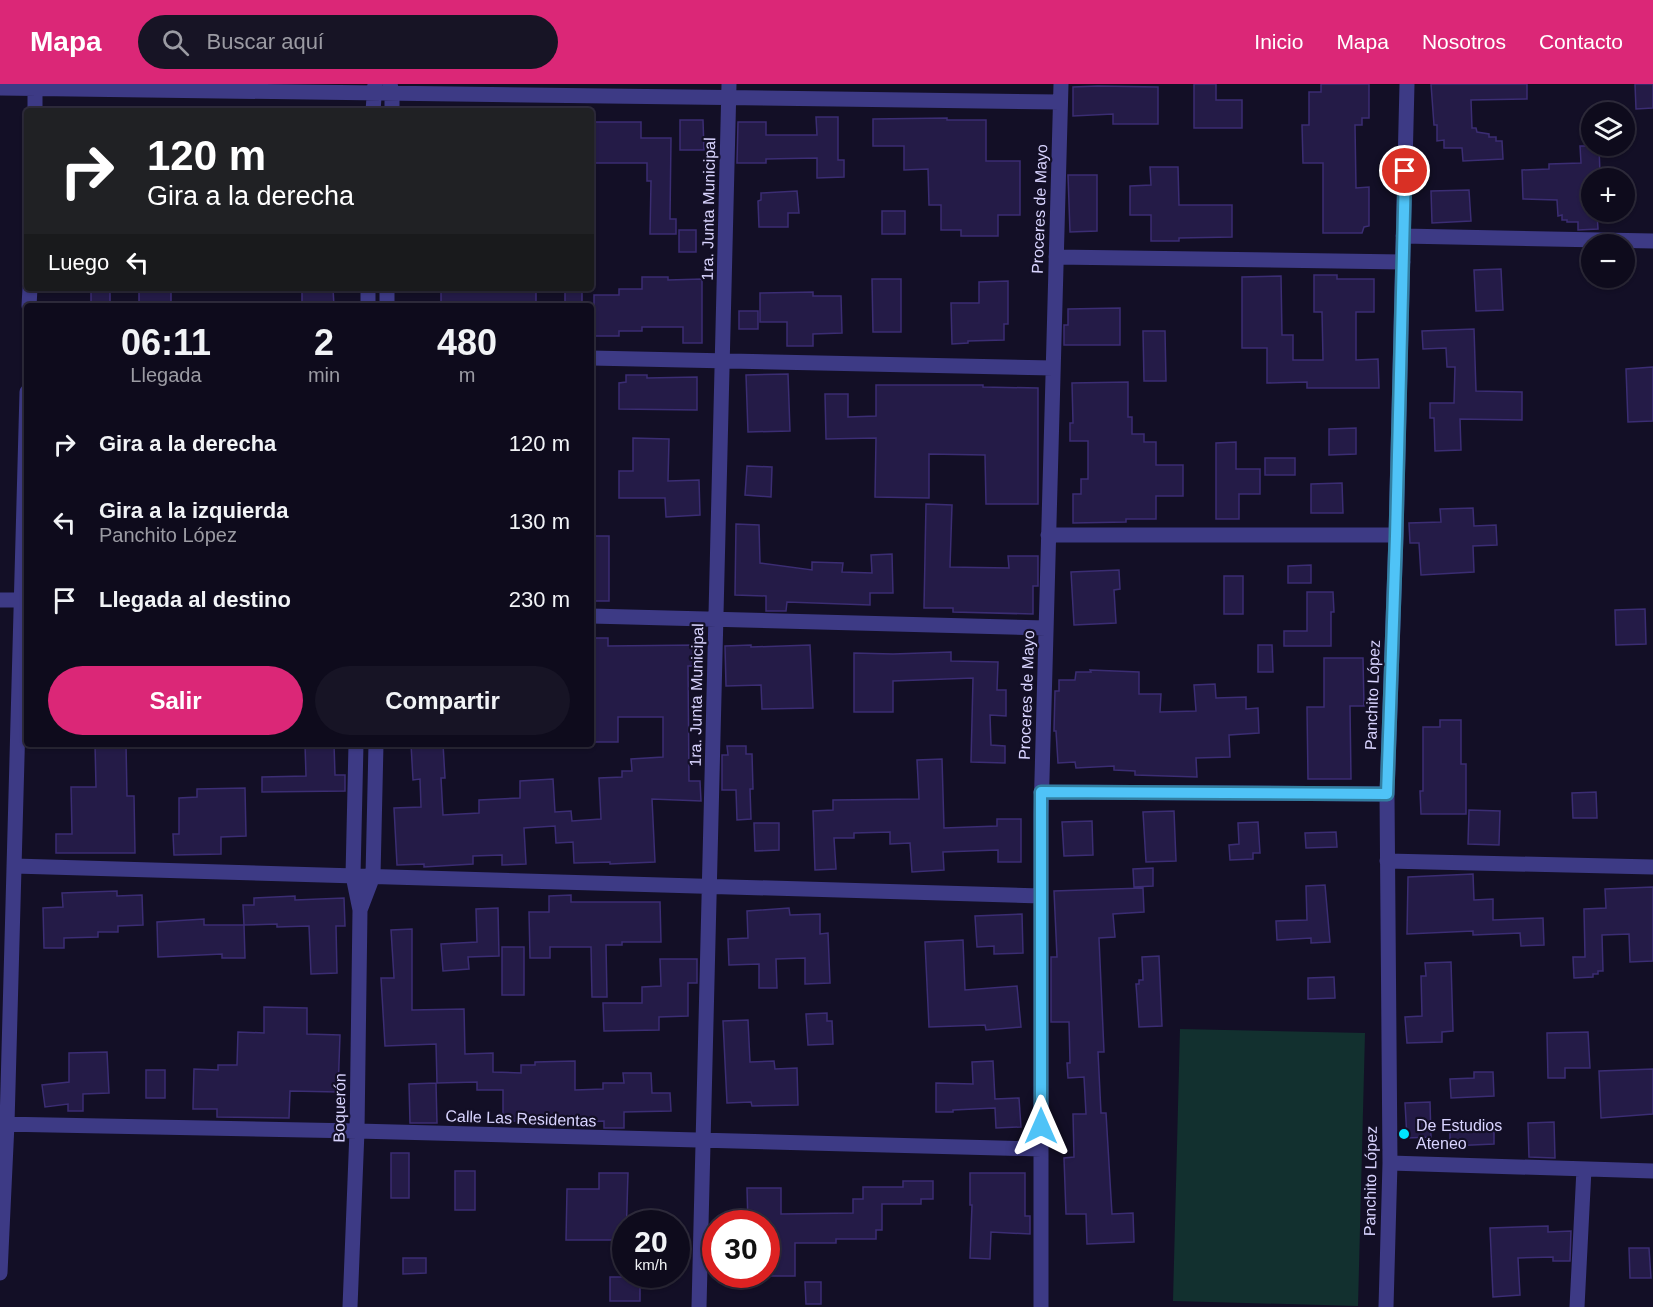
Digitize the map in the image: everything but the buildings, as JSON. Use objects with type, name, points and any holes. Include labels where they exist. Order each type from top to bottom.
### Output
[{"type":"street","name":"Proceres de Mayo","points":[[1041,1307],[1041,792],[1061,84]]},
{"type":"street","name":"Panchito López","points":[[1386,1307],[1390,1163],[1387,794],[1407,84]]},
{"type":"street","points":[[0,88],[35,86],[729,91],[1060,102]]},
{"type":"street","points":[[35,86],[35,108]]},
{"type":"street","points":[[373,108],[374,88]]},
{"type":"street","points":[[391,88],[392,108]]},
{"type":"street","name":"1ra. Junta Municipal","points":[[699,1307],[729,91]]},
{"type":"street","points":[[1403,236],[1653,241]]},
{"type":"street","points":[[1056,257],[1403,262]]},
{"type":"street","points":[[594,358],[1053,368]]},
{"type":"street","points":[[1048,534],[1396,536]]},
{"type":"street","points":[[0,600],[24,600],[14,866],[7,905],[0,1273]]},
{"type":"street","points":[[594,616],[1046,628]]},
{"type":"street","name":"Boquerón","points":[[351,1307],[357,1131],[360,910],[353,876],[356,747]]},
{"type":"street","name":"Boquerón","points":[[360,910],[373,876],[376,747]]},
{"type":"street","points":[[1041,792],[1387,794]]},
{"type":"street","points":[[1387,861],[1653,867]]},
{"type":"street","points":[[14,866],[1041,896]]},
{"type":"street","name":"Calle Las Residentas","points":[[4,1124],[1041,1149]]},
{"type":"street","points":[[1390,1163],[1653,1171]]},
{"type":"street","points":[[1576,1307],[1584,1169]]},
{"type":"green space","points":[[1180,1029],[1365,1033],[1358,1306],[1173,1301]]},
{"type":"place","name":"De Estudios Ateneo","points":[[1404,1134]]},
{"type":"route","points":[[1041,1126],[1041,792],[1387,794],[1405,171]]}]
